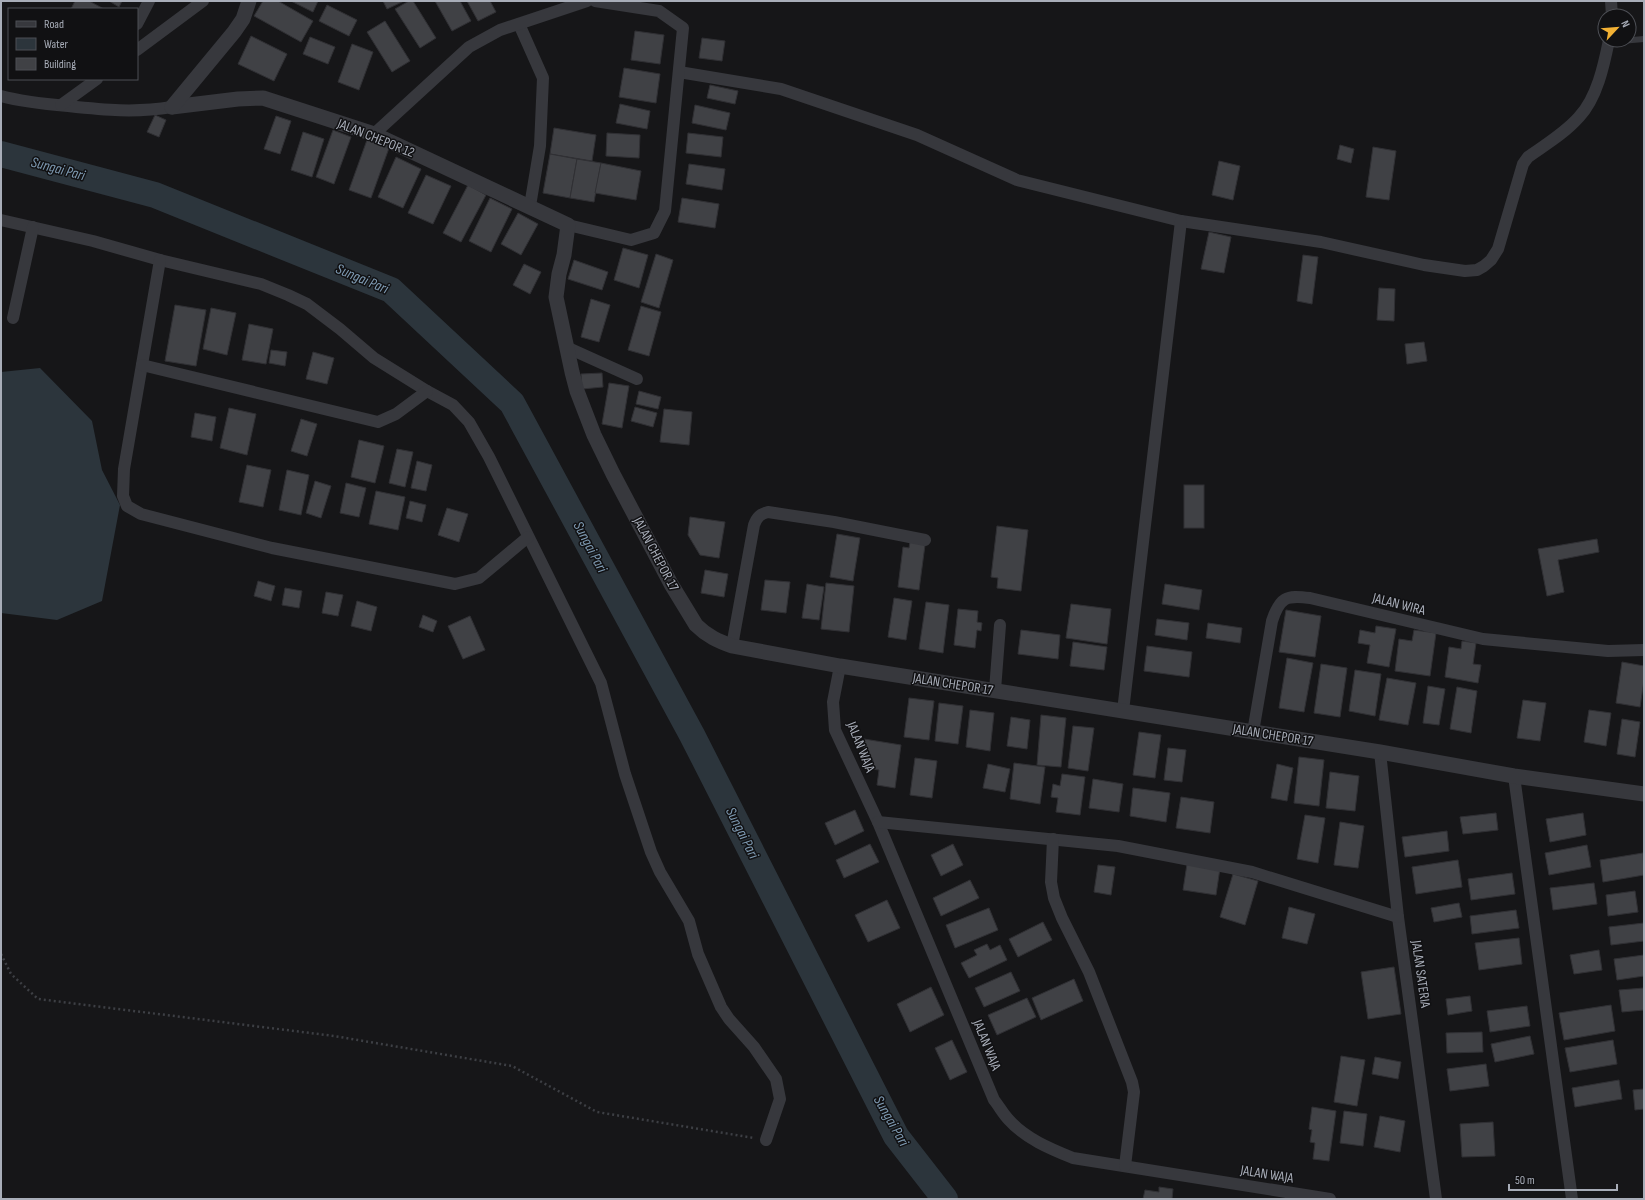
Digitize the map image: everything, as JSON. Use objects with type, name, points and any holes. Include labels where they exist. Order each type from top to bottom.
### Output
[{"type":"street","points":[[138,22],[149,1]]},
{"type":"street","points":[[138,49],[203,1]]},
{"type":"street","points":[[1,96],[16,100],[128,112],[172,107],[234,32],[243,19],[249,1]]},
{"type":"street","points":[[374,134],[469,47],[500,30],[587,1]]},
{"type":"street","points":[[568,225],[631,240],[654,233],[665,211],[683,28],[659,11],[595,1]]},
{"type":"street","points":[[519,24],[543,78],[540,146],[530,206]]},
{"type":"street","points":[[678,72],[781,89],[917,136],[1017,180],[1181,221],[1322,242],[1424,265],[1465,271],[1476,270],[1491,260],[1498,249],[1523,164],[1528,157],[1579,117],[1586,107],[1601,71],[1607,48]]},
{"type":"street","points":[[62,105],[96,80]]},
{"type":"street","name":"JALAN CHEPOR 12","points":[[172,107],[245,98],[263,98],[374,134],[568,225]]},
{"type":"street","points":[[1,220],[93,241],[160,260],[261,284],[288,294],[307,304],[340,329],[374,358],[453,405],[469,422],[489,457],[601,683],[625,774],[651,852],[660,872],[689,921],[698,954],[721,1007],[729,1020],[754,1047],[776,1079],[780,1099],[766,1140]]},
{"type":"street","points":[[1123,711],[1181,221]]},
{"type":"street","name":"JALAN CHEPOR 17","points":[[568,225],[564,255],[558,274],[556,288],[558,307],[566,347],[577,391],[594,436],[671,584],[699,628],[719,641],[732,646],[840,666],[1380,752],[1514,776],[1644,794]]},
{"type":"street","points":[[13,318],[33,227]]},
{"type":"street","points":[[160,260],[124,469],[123,496],[127,506],[141,514],[272,548],[455,584],[479,578],[528,537]]},
{"type":"street","points":[[566,347],[636,379]]},
{"type":"street","points":[[142,365],[378,422],[396,414],[428,391]]},
{"type":"street","points":[[732,646],[754,525],[757,517],[763,513],[768,512],[827,521],[925,540]]},
{"type":"street","name":"JALAN WIRA","points":[[1253,732],[1272,620],[1280,602],[1291,597],[1310,598],[1483,639],[1608,651],[1644,650]]},
{"type":"street","points":[[996,690],[1000,624]]},
{"type":"street","name":"JALAN WAJA","points":[[840,666],[833,702],[835,730],[878,822],[994,1100],[1008,1120],[1026,1135],[1073,1158],[1330,1199]]},
{"type":"street","name":"JALAN SATERIA","points":[[1380,752],[1398,917],[1436,1199]]},
{"type":"street","points":[[1514,776],[1572,1199]]},
{"type":"street","points":[[878,822],[1118,846],[1252,872],[1398,917]]},
{"type":"street","points":[[1053,839],[1052,882],[1054,898],[1062,918],[1089,972],[1132,1082],[1134,1092],[1125,1166]]},
{"type":"path","points":[[1,954],[11,974],[38,999],[334,1036],[512,1066],[597,1112],[766,1140]]},
{"type":"water","points":[[40,368],[92,421],[102,470],[120,505],[102,601],[57,620],[1,613],[1,372]]},
{"type":"building","points":[[75,1],[89,1],[102,8],[72,8]]},
{"type":"building","points":[[109,1],[122,1],[119,7]]},
{"type":"building","points":[[263,1],[278,1],[313,21],[301,42],[254,16]]},
{"type":"building","points":[[291,1],[318,1],[313,12]]},
{"type":"building","points":[[383,1],[404,1],[387,9]]},
{"type":"building","points":[[409,1],[413,1],[436,38],[420,48],[395,9]]},
{"type":"building","points":[[435,1],[460,1],[471,21],[452,31]]},
{"type":"building","points":[[467,1],[490,1],[496,12],[478,21]]},
{"type":"building","points":[[327,5],[357,20],[349,36],[319,21]]},
{"type":"building","points":[[385,21],[410,61],[392,72],[367,32]]},
{"type":"building","points":[[635,31],[664,35],[660,64],[631,60]]},
{"type":"building","points":[[251,36],[287,54],[274,81],[238,64]]},
{"type":"building","points":[[310,37],[335,47],[328,64],[303,54]]},
{"type":"building","points":[[702,38],[725,41],[722,61],[699,58]]},
{"type":"building","points":[[352,44],[373,52],[359,90],[338,82]]},
{"type":"building","points":[[624,68],[660,74],[656,103],[619,97]]},
{"type":"building","points":[[710,85],[738,91],[735,104],[707,98]]},
{"type":"building","points":[[620,104],[650,111],[647,129],[616,123]]},
{"type":"building","points":[[695,105],[730,113],[726,130],[692,123]]},
{"type":"building","points":[[155,115],[166,120],[159,137],[147,132]]},
{"type":"building","points":[[276,116],[291,121],[280,154],[264,149]]},
{"type":"building","points":[[554,128],[596,135],[592,161],[550,154]]},
{"type":"building","points":[[333,130],[351,137],[334,184],[316,177]]},
{"type":"building","points":[[303,132],[324,139],[312,177],[291,170]]},
{"type":"building","points":[[607,133],[640,135],[639,158],[606,156]]},
{"type":"building","points":[[688,133],[723,137],[721,157],[686,153]]},
{"type":"building","points":[[367,140],[389,148],[371,198],[349,190]]},
{"type":"building","points":[[1340,145],[1354,149],[1351,163],[1337,159]]},
{"type":"building","points":[[1373,147],[1396,151],[1389,200],[1366,197]]},
{"type":"building","points":[[550,154],[577,159],[570,198],[543,193]]},
{"type":"building","points":[[396,157],[421,169],[403,208],[378,197]]},
{"type":"building","points":[[577,159],[601,163],[594,202],[570,198]]},
{"type":"building","points":[[1219,161],[1240,166],[1233,200],[1212,195]]},
{"type":"building","points":[[601,163],[641,171],[636,200],[595,193]]},
{"type":"building","points":[[689,164],[725,169],[722,190],[686,184]]},
{"type":"building","points":[[426,175],[451,186],[433,224],[408,213]]},
{"type":"building","points":[[468,185],[486,195],[461,242],[443,233]]},
{"type":"building","points":[[490,198],[512,209],[491,252],[469,241]]},
{"type":"building","points":[[682,198],[719,204],[715,228],[678,222]]},
{"type":"building","points":[[518,213],[538,224],[521,255],[501,244]]},
{"type":"building","points":[[1209,232],[1231,237],[1224,273],[1201,269]]},
{"type":"building","points":[[623,248],[648,255],[639,288],[614,280]]},
{"type":"building","points":[[656,254],[673,260],[659,308],[641,302]]},
{"type":"building","points":[[1303,255],[1318,257],[1312,304],[1297,301]]},
{"type":"building","points":[[574,260],[608,272],[602,290],[568,279]]},
{"type":"building","points":[[524,264],[541,272],[530,294],[513,285]]},
{"type":"building","points":[[1379,288],[1395,289],[1394,321],[1377,320]]},
{"type":"building","points":[[591,299],[610,305],[599,342],[581,337]]},
{"type":"building","points":[[175,305],[206,310],[196,366],[165,361]]},
{"type":"building","points":[[641,306],[661,312],[649,356],[628,350]]},
{"type":"building","points":[[211,308],[236,313],[227,355],[203,349]]},
{"type":"building","points":[[249,324],[273,329],[266,364],[242,360]]},
{"type":"building","points":[[1424,342],[1427,361],[1407,364],[1405,344]]},
{"type":"building","points":[[271,350],[287,352],[285,366],[269,363]]},
{"type":"building","points":[[313,352],[334,358],[327,384],[306,379]]},
{"type":"building","points":[[602,373],[603,387],[582,389],[581,374]]},
{"type":"building","points":[[609,383],[629,386],[622,428],[602,424]]},
{"type":"building","points":[[639,391],[661,397],[658,409],[636,404]]},
{"type":"building","points":[[635,407],[657,413],[653,427],[631,421]]},
{"type":"building","points":[[229,408],[256,414],[247,455],[220,448]]},
{"type":"building","points":[[664,409],[692,412],[689,445],[660,442]]},
{"type":"building","points":[[195,413],[216,417],[212,441],[191,437]]},
{"type":"building","points":[[301,419],[317,424],[307,456],[291,451]]},
{"type":"building","points":[[359,440],[384,446],[375,483],[351,477]]},
{"type":"building","points":[[397,449],[413,452],[405,487],[389,483]]},
{"type":"building","points":[[417,461],[432,465],[426,491],[411,488]]},
{"type":"building","points":[[247,465],[271,470],[263,507],[239,502]]},
{"type":"building","points":[[287,470],[309,475],[301,515],[279,510]]},
{"type":"building","points":[[315,481],[331,486],[321,518],[306,513]]},
{"type":"building","points":[[346,483],[366,488],[359,517],[340,513]]},
{"type":"building","points":[[1184,485],[1204,485],[1204,528],[1184,528]]},
{"type":"building","points":[[376,491],[405,497],[398,530],[369,524]]},
{"type":"building","points":[[410,501],[426,505],[422,522],[406,518]]},
{"type":"building","points":[[447,508],[468,514],[459,542],[438,535]]},
{"type":"building","points":[[690,517],[725,522],[719,558],[700,555],[688,535]]},
{"type":"building","points":[[997,526],[1028,530],[1021,591],[997,588],[998,578],[991,577]]},
{"type":"building","points":[[837,534],[860,538],[853,581],[830,577]]},
{"type":"building","points":[[1597,539],[1599,552],[1558,560],[1564,592],[1547,596],[1538,549]]},
{"type":"building","points":[[910,542],[925,545],[919,590],[898,587],[903,547],[909,548]]},
{"type":"building","points":[[705,570],[728,574],[724,597],[701,593]]},
{"type":"building","points":[[765,580],[790,582],[786,613],[761,610]]},
{"type":"building","points":[[258,581],[275,586],[271,601],[254,596]]},
{"type":"building","points":[[826,583],[854,586],[849,632],[821,629]]},
{"type":"building","points":[[807,584],[824,587],[819,620],[802,618]]},
{"type":"building","points":[[1165,584],[1202,590],[1199,610],[1162,604]]},
{"type":"building","points":[[285,588],[302,591],[299,608],[282,605]]},
{"type":"building","points":[[326,592],[343,595],[338,616],[322,613]]},
{"type":"building","points":[[894,598],[912,601],[906,640],[888,637]]},
{"type":"building","points":[[357,601],[377,607],[371,631],[351,626]]},
{"type":"building","points":[[926,602],[949,605],[943,653],[919,649]]},
{"type":"building","points":[[1071,604],[1111,609],[1107,644],[1066,638]]},
{"type":"building","points":[[958,609],[978,611],[977,622],[982,623],[981,631],[977,630],[975,648],[954,645]]},
{"type":"building","points":[[1286,610],[1321,616],[1315,657],[1279,652]]},
{"type":"building","points":[[423,615],[437,621],[433,632],[419,627]]},
{"type":"building","points":[[470,616],[485,650],[463,659],[448,626]]},
{"type":"building","points":[[1157,619],[1189,623],[1187,640],[1155,635]]},
{"type":"building","points":[[1208,623],[1242,628],[1240,643],[1206,638]]},
{"type":"building","points":[[1376,626],[1396,629],[1389,667],[1367,663],[1370,645],[1358,643],[1360,630],[1375,633]]},
{"type":"building","points":[[1021,630],[1060,635],[1058,659],[1018,654]]},
{"type":"building","points":[[1414,630],[1436,633],[1430,676],[1395,671],[1399,639],[1412,641]]},
{"type":"building","points":[[1462,641],[1476,643],[1473,664],[1481,665],[1478,683],[1445,677],[1449,647],[1461,649]]},
{"type":"building","points":[[1073,642],[1107,647],[1104,670],[1070,666]]},
{"type":"building","points":[[1147,646],[1192,652],[1189,677],[1144,671]]},
{"type":"building","points":[[1287,658],[1313,663],[1304,712],[1279,708]]},
{"type":"building","points":[[1622,662],[1644,666],[1644,680],[1640,707],[1616,703]]},
{"type":"building","points":[[1321,664],[1347,668],[1340,717],[1314,713]]},
{"type":"building","points":[[1355,670],[1381,674],[1375,716],[1349,711]]},
{"type":"building","points":[[1387,678],[1416,683],[1408,725],[1379,720]]},
{"type":"building","points":[[1428,686],[1445,689],[1439,725],[1423,723]]},
{"type":"building","points":[[1457,687],[1477,691],[1471,733],[1450,729]]},
{"type":"building","points":[[909,698],[934,701],[929,740],[904,737]]},
{"type":"building","points":[[1523,700],[1546,703],[1540,741],[1517,738]]},
{"type":"building","points":[[939,703],[963,706],[958,744],[935,741]]},
{"type":"building","points":[[970,710],[994,713],[990,751],[966,747]]},
{"type":"building","points":[[1589,710],[1611,713],[1606,746],[1584,742]]},
{"type":"building","points":[[1041,715],[1066,718],[1061,767],[1037,765]]},
{"type":"building","points":[[1011,717],[1030,720],[1027,749],[1007,746]]},
{"type":"building","points":[[1622,719],[1640,722],[1635,757],[1617,754]]},
{"type":"building","points":[[1073,726],[1094,728],[1088,771],[1068,768]]},
{"type":"building","points":[[1139,732],[1161,735],[1155,778],[1133,775]]},
{"type":"building","points":[[864,739],[901,745],[895,788],[877,785],[879,770],[872,769],[873,760],[868,759],[869,752],[863,751]]},
{"type":"building","points":[[1168,748],[1186,750],[1182,782],[1164,780]]},
{"type":"building","points":[[1299,757],[1324,760],[1319,806],[1294,803]]},
{"type":"building","points":[[915,758],[937,761],[932,798],[910,795]]},
{"type":"building","points":[[1014,763],[1045,767],[1040,804],[1010,799]]},
{"type":"building","points":[[988,764],[1010,769],[1005,792],[983,788]]},
{"type":"building","points":[[1277,764],[1293,768],[1287,801],[1271,798]]},
{"type":"building","points":[[1330,772],[1359,776],[1355,811],[1326,808]]},
{"type":"building","points":[[1062,774],[1085,777],[1080,815],[1056,812],[1058,798],[1051,797],[1053,784],[1060,786]]},
{"type":"building","points":[[1093,779],[1123,784],[1119,812],[1089,808]]},
{"type":"building","points":[[1133,788],[1170,793],[1166,822],[1130,816]]},
{"type":"building","points":[[1181,797],[1214,802],[1210,833],[1176,828]]},
{"type":"building","points":[[855,810],[864,831],[835,845],[825,823]]},
{"type":"building","points":[[1496,813],[1498,830],[1463,834],[1460,817]]},
{"type":"building","points":[[1583,813],[1586,835],[1550,842],[1546,819]]},
{"type":"building","points":[[1305,815],[1325,818],[1318,863],[1297,859]]},
{"type":"building","points":[[1340,822],[1364,826],[1358,868],[1334,865]]},
{"type":"building","points":[[1447,831],[1449,851],[1405,857],[1402,837]]},
{"type":"building","points":[[870,844],[879,862],[844,878],[836,860]]},
{"type":"building","points":[[953,844],[963,865],[941,876],[931,855]]},
{"type":"building","points":[[1587,845],[1591,867],[1549,875],[1545,853]]},
{"type":"building","points":[[1643,853],[1644,875],[1603,882],[1600,860]]},
{"type":"building","points":[[1458,860],[1462,887],[1416,894],[1412,867]]},
{"type":"building","points":[[1187,864],[1220,868],[1216,895],[1183,890]]},
{"type":"building","points":[[1098,865],[1115,867],[1111,895],[1094,892]]},
{"type":"building","points":[[1512,873],[1515,894],[1471,900],[1468,879]]},
{"type":"building","points":[[1233,874],[1258,881],[1245,925],[1220,917]]},
{"type":"building","points":[[970,880],[979,898],[941,916],[933,898]]},
{"type":"building","points":[[1594,883],[1597,904],[1553,910],[1550,888]]},
{"type":"building","points":[[1635,891],[1638,912],[1608,916],[1606,895]]},
{"type":"building","points":[[887,900],[900,928],[868,942],[855,915]]},
{"type":"building","points":[[1459,903],[1462,917],[1434,922],[1431,908]]},
{"type":"building","points":[[1289,907],[1315,914],[1307,944],[1282,938]]},
{"type":"building","points":[[989,908],[998,930],[955,948],[946,925]]},
{"type":"building","points":[[1516,910],[1519,928],[1472,934],[1470,916]]},
{"type":"building","points":[[1043,922],[1052,940],[1018,957],[1009,939]]},
{"type":"building","points":[[1644,923],[1644,941],[1611,945],[1609,927]]},
{"type":"building","points":[[1519,938],[1522,964],[1479,970],[1475,943]]},
{"type":"building","points":[[987,944],[990,950],[1000,945],[1007,960],[969,978],[961,963],[977,955],[974,950]]},
{"type":"building","points":[[1599,950],[1602,970],[1574,974],[1570,955]]},
{"type":"building","points":[[1644,955],[1644,976],[1617,980],[1614,959]]},
{"type":"building","points":[[1394,967],[1401,1014],[1368,1019],[1361,972]]},
{"type":"building","points":[[1011,972],[1020,991],[984,1007],[975,988]]},
{"type":"building","points":[[1074,979],[1083,1001],[1041,1020],[1032,998]]},
{"type":"building","points":[[931,987],[944,1015],[910,1032],[897,1004]]},
{"type":"building","points":[[1644,988],[1644,1010],[1622,1012],[1619,990]]},
{"type":"building","points":[[1470,996],[1472,1011],[1448,1015],[1446,999]]},
{"type":"building","points":[[1027,998],[1036,1017],[997,1035],[988,1015]]},
{"type":"building","points":[[1611,1005],[1615,1031],[1564,1040],[1559,1013]]},
{"type":"building","points":[[1527,1006],[1530,1026],[1490,1032],[1487,1011]]},
{"type":"building","points":[[1482,1032],[1483,1052],[1447,1053],[1446,1033]]},
{"type":"building","points":[[1530,1036],[1534,1054],[1495,1062],[1491,1044]]},
{"type":"building","points":[[952,1040],[967,1072],[950,1080],[935,1048]]},
{"type":"building","points":[[1613,1040],[1617,1064],[1570,1072],[1565,1048]]},
{"type":"building","points":[[1341,1056],[1365,1060],[1357,1106],[1334,1102]]},
{"type":"building","points":[[1375,1057],[1401,1062],[1398,1079],[1372,1074]]},
{"type":"building","points":[[1486,1064],[1489,1086],[1450,1091],[1447,1069]]},
{"type":"building","points":[[1619,1080],[1622,1099],[1575,1107],[1572,1088]]},
{"type":"building","points":[[1644,1089],[1644,1109],[1635,1110],[1633,1090]]},
{"type":"building","points":[[1312,1107],[1336,1111],[1329,1161],[1313,1159],[1315,1143],[1310,1142],[1312,1130],[1309,1129]]},
{"type":"building","points":[[1344,1111],[1367,1114],[1363,1146],[1340,1143]]},
{"type":"building","points":[[1380,1116],[1405,1121],[1400,1152],[1374,1147]]},
{"type":"building","points":[[1493,1122],[1495,1156],[1462,1157],[1460,1124]]},
{"type":"building","points":[[1159,1187],[1173,1189],[1172,1199],[1143,1199],[1145,1190],[1159,1192]]},
{"type":"waterway","name":"Sungai Pari","points":[[1,154],[155,195],[391,290],[512,403],[692,735],[896,1136],[945,1199]]}]
